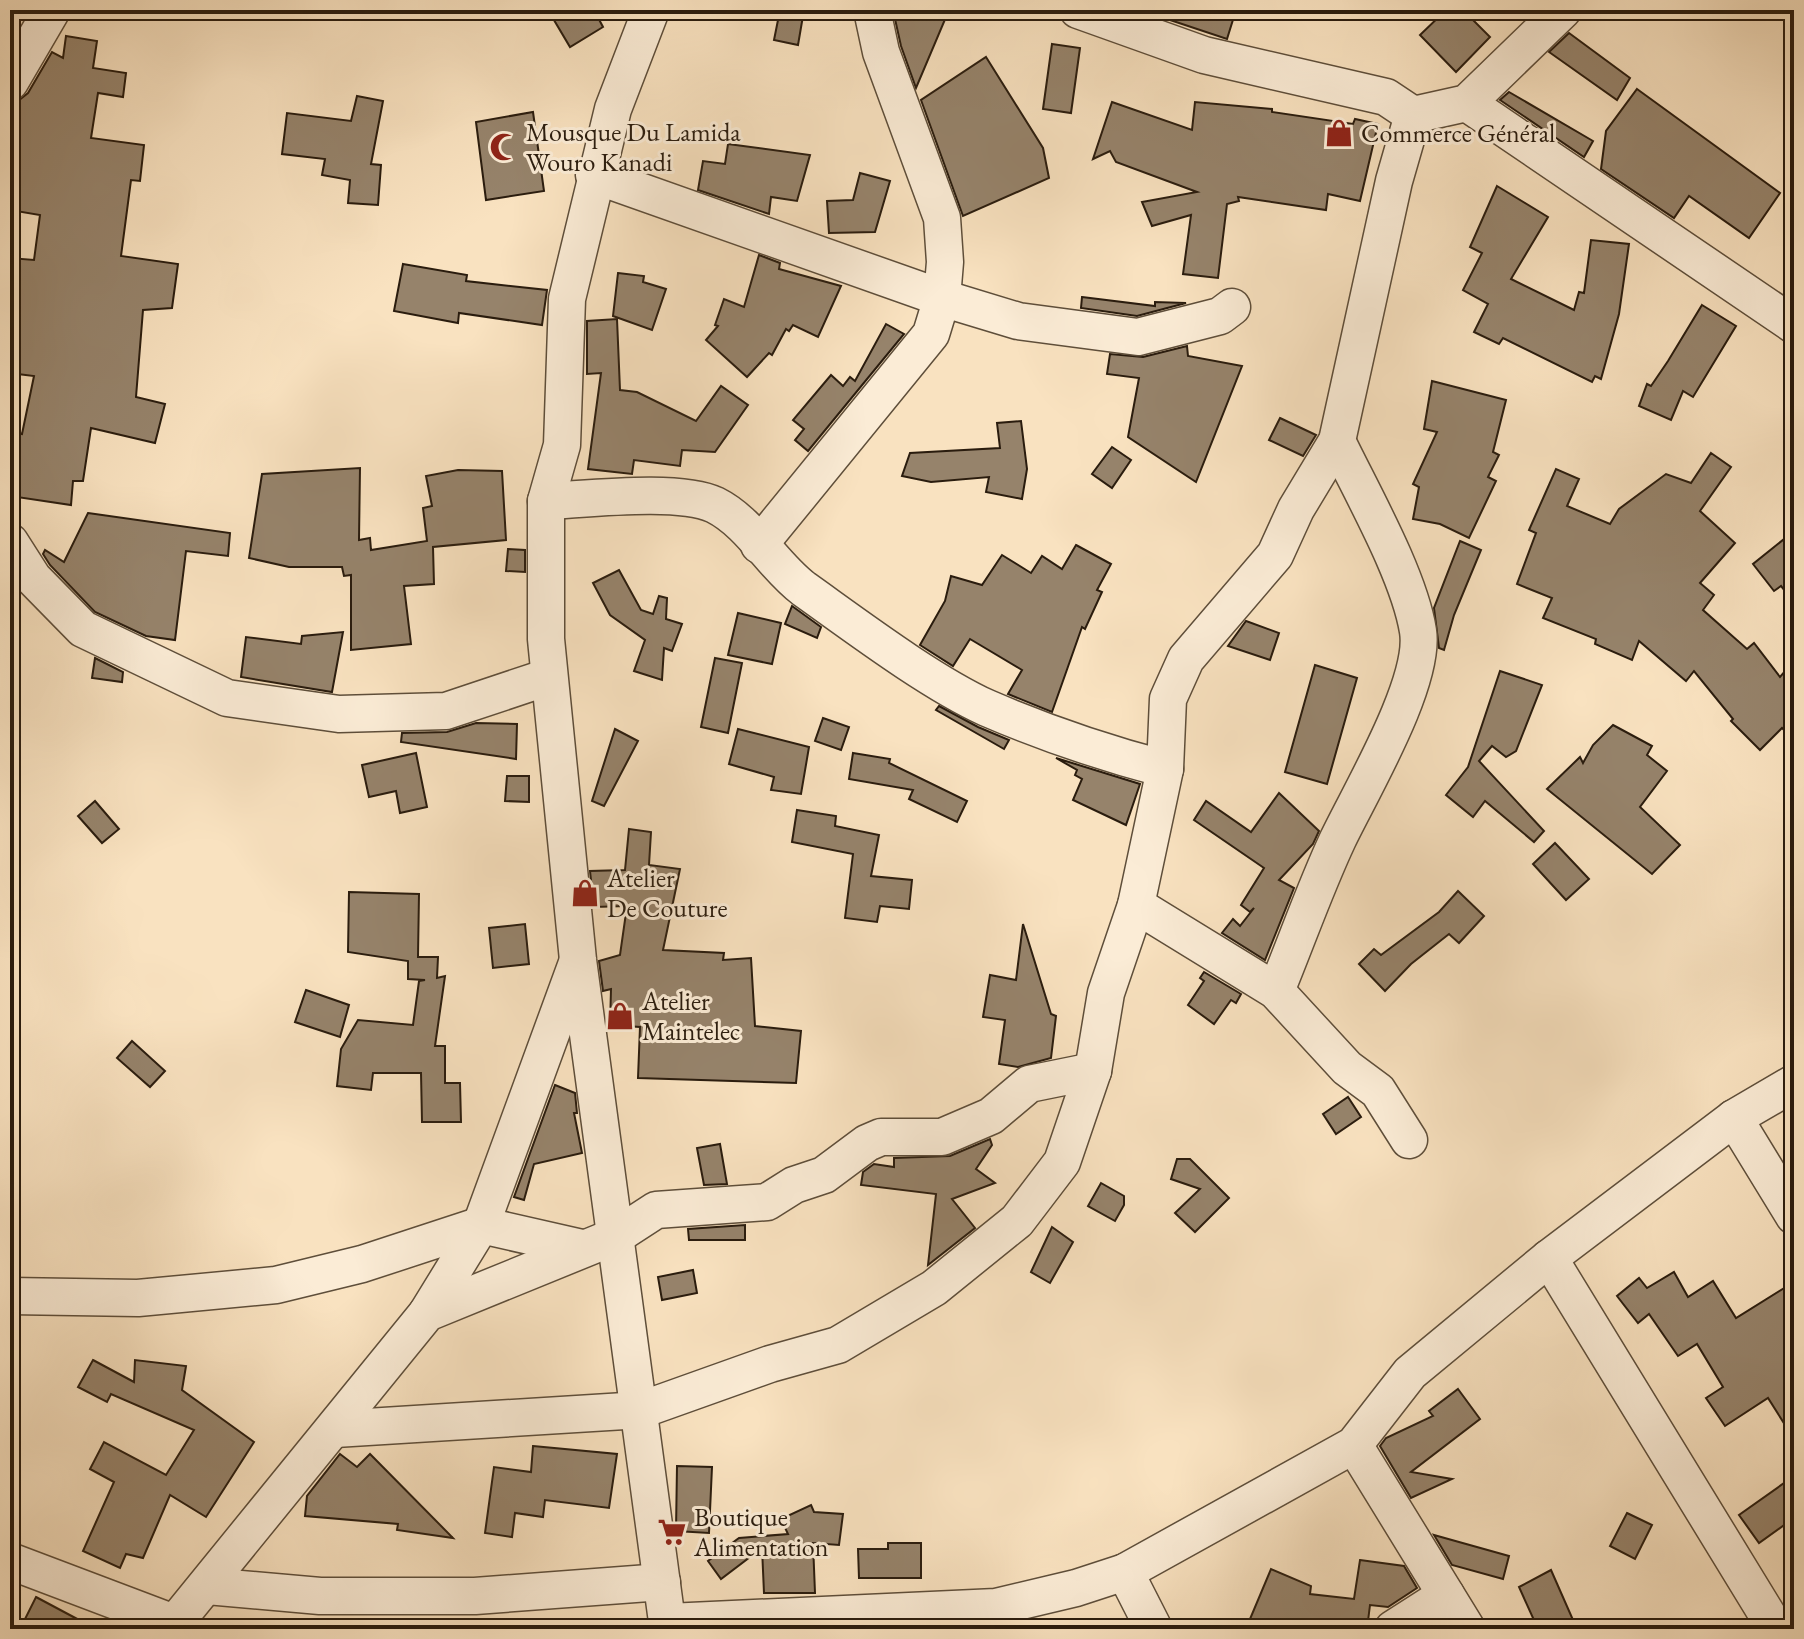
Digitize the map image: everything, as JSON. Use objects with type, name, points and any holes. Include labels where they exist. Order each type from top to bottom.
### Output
[{"type":"street","points":[[10,82],[52,10]]},
{"type":"street","points":[[651,10],[613,109],[594,175],[567,299],[562,445],[546,501],[548,677],[578,960],[668,1626],[996,1607],[1076,1588],[1125,1572],[1354,1445],[1410,1373],[1549,1258],[1734,1118],[1794,1083]]},
{"type":"street","points":[[759,545],[931,334],[942,298],[945,262],[942,218],[881,52],[872,10]]},
{"type":"street","points":[[1078,10],[1204,55],[1386,97],[1413,115],[1467,103],[1563,10]]},
{"type":"street","points":[[1467,103],[1794,325]]},
{"type":"street","points":[[335,1429],[641,1410],[770,1364],[838,1345],[934,1288],[1017,1221],[1062,1162],[1093,1071],[1106,993],[1136,905],[1165,769],[1168,699],[1186,659],[1275,555],[1296,509],[1337,441],[1394,181],[1413,115]]},
{"type":"street","points":[[594,175],[942,298],[1058,329],[1138,337],[1220,316],[1232,307]]},
{"type":"street","points":[[1276,991],[1338,839],[1387,744],[1416,661],[1419,632],[1406,594],[1337,441]]},
{"type":"street","points":[[546,501],[664,496],[714,504],[737,521],[800,586],[922,669],[986,707],[1074,744],[1165,769]]},
{"type":"street","points":[[10,542],[33,578],[83,629],[227,698],[339,714],[446,711],[548,677]]},
{"type":"street","points":[[1136,905],[1276,991],[1347,1068],[1378,1091],[1409,1140]]},
{"type":"street","points":[[10,1561],[172,1626],[427,1313],[481,1225],[578,960]]},
{"type":"street","points":[[427,1313],[616,1236],[656,1210],[767,1202],[794,1185],[824,1175],[867,1143],[881,1137],[942,1137],[991,1116],[1029,1084],[1093,1071]]},
{"type":"street","points":[[1734,1118],[1794,1216]]},
{"type":"street","points":[[10,1296],[138,1298],[276,1285],[362,1264],[481,1225],[582,1248]]},
{"type":"street","points":[[1549,1258],[1776,1629]]},
{"type":"street","points":[[1354,1445],[1467,1629]]},
{"type":"street","points":[[1125,1572],[1154,1629]]},
{"type":"street","points":[[207,1586],[320,1596],[475,1596],[662,1582]]},
{"type":"street","points":[[1393,1629],[1446,1595]]},
{"type":"building","points":[[571,10],[594,10],[603,27],[570,47],[554,20]]},
{"type":"building","points":[[780,10],[804,10],[798,45],[774,40]]},
{"type":"building","points":[[893,10],[949,10],[916,88],[901,46]]},
{"type":"building","points":[[1140,10],[1236,10],[1227,39]]},
{"type":"building","points":[[1446,10],[1463,10],[1490,37],[1456,72],[1420,35]]},
{"type":"building","points":[[1569,33],[1630,78],[1617,100],[1549,52]]},
{"type":"building","points":[[66,36],[97,41],[93,68],[126,73],[123,97],[98,93],[91,138],[144,145],[140,181],[131,180],[121,256],[178,264],[172,308],[143,310],[136,397],[165,404],[155,443],[91,428],[83,481],[73,481],[71,505],[10,496],[10,432],[22,434],[34,376],[10,373],[10,258],[34,260],[40,215],[10,210],[19,145],[14,145],[18,101],[28,93],[52,52],[63,58]]},
{"type":"building","points":[[1052,44],[1080,48],[1071,113],[1043,109]]},
{"type":"building","points":[[986,57],[1043,148],[1049,178],[963,216],[921,100]]},
{"type":"building","points":[[1637,89],[1780,193],[1749,238],[1689,196],[1674,218],[1601,169],[1606,131]]},
{"type":"building","points":[[1509,92],[1593,141],[1584,157],[1500,100]]},
{"type":"building","points":[[357,96],[383,101],[371,164],[381,165],[378,205],[348,203],[350,180],[322,175],[325,159],[282,154],[287,113],[351,121]]},
{"type":"building","points":[[1112,102],[1192,130],[1195,102],[1272,109],[1272,112],[1353,124],[1355,119],[1378,124],[1360,201],[1328,194],[1326,210],[1238,197],[1239,201],[1227,204],[1218,278],[1183,274],[1191,215],[1152,226],[1142,202],[1197,192],[1116,162],[1110,151],[1093,159]]},
{"type":"building","points":[[533,112],[544,191],[486,200],[476,122]]},
{"type":"building","points":[[728,144],[810,155],[797,201],[771,197],[769,214],[698,190],[703,161],[725,164]]},
{"type":"building","points":[[860,173],[890,181],[875,232],[829,233],[827,201],[853,200]]},
{"type":"building","points":[[1497,186],[1548,217],[1511,279],[1574,310],[1579,292],[1584,293],[1591,240],[1629,244],[1619,314],[1601,379],[1595,376],[1592,382],[1503,338],[1499,344],[1474,332],[1488,304],[1463,290],[1482,253],[1470,247]]},
{"type":"building","points":[[759,255],[780,263],[779,269],[841,286],[818,337],[793,325],[789,331],[786,329],[772,355],[769,353],[747,377],[706,340],[718,326],[715,325],[724,299],[744,307]]},
{"type":"building","points":[[403,264],[467,275],[466,281],[547,290],[542,325],[459,313],[458,323],[394,311]]},
{"type":"building","points":[[618,273],[644,276],[643,282],[666,289],[652,330],[613,316]]},
{"type":"building","points":[[1082,297],[1155,306],[1155,302],[1186,303],[1137,316],[1081,308]]},
{"type":"building","points":[[1702,305],[1736,326],[1693,397],[1683,391],[1671,420],[1639,406],[1647,384],[1651,386]]},
{"type":"building","points":[[617,319],[620,390],[637,392],[696,421],[721,386],[748,405],[715,452],[682,450],[680,466],[634,460],[632,474],[588,469],[601,373],[587,374],[587,321]]},
{"type":"building","points":[[886,324],[904,334],[808,451],[795,440],[804,429],[793,420],[831,375],[843,386],[850,377],[855,381]]},
{"type":"building","points":[[1187,346],[1188,356],[1242,366],[1196,482],[1128,437],[1139,378],[1107,374],[1110,354],[1143,357]]},
{"type":"building","points":[[1432,381],[1506,400],[1493,452],[1499,455],[1488,477],[1496,481],[1469,538],[1440,524],[1413,519],[1419,487],[1413,484],[1437,432],[1424,429]]},
{"type":"building","points":[[1280,418],[1316,435],[1303,456],[1269,440]]},
{"type":"building","points":[[1021,421],[1027,469],[1022,499],[986,492],[989,477],[931,482],[902,476],[910,453],[1000,448],[997,423]]},
{"type":"building","points":[[1112,447],[1131,460],[1112,488],[1092,474]]},
{"type":"building","points":[[1711,453],[1731,467],[1700,511],[1735,543],[1700,583],[1714,595],[1703,610],[1747,649],[1754,643],[1780,677],[1794,661],[1794,740],[1782,728],[1760,750],[1731,721],[1733,719],[1694,671],[1686,681],[1639,641],[1632,660],[1595,644],[1596,639],[1543,618],[1552,598],[1517,584],[1536,533],[1529,530],[1556,469],[1579,479],[1567,506],[1610,524],[1619,509],[1666,474],[1691,483]]},
{"type":"building","points":[[360,468],[359,540],[370,538],[371,550],[427,541],[423,508],[432,506],[426,476],[458,470],[502,471],[506,540],[433,547],[434,584],[404,586],[411,644],[351,650],[351,575],[344,576],[342,567],[289,567],[249,558],[262,474]]},
{"type":"building","points":[[88,513],[230,533],[228,556],[186,551],[175,640],[146,636],[95,612],[50,565],[43,554],[45,550],[64,562]]},
{"type":"building","points":[[1794,531],[1794,603],[1781,586],[1774,591],[1753,564]]},
{"type":"building","points":[[1460,541],[1481,550],[1454,615],[1444,650],[1439,648],[1434,608]]},
{"type":"building","points":[[1076,545],[1111,564],[1097,590],[1102,592],[1085,629],[1082,627],[1052,712],[1008,694],[1022,670],[970,639],[953,666],[920,645],[945,601],[951,576],[982,585],[1002,555],[1031,573],[1042,556],[1062,569]]},
{"type":"building","points":[[508,549],[525,550],[525,572],[506,571]]},
{"type":"building","points":[[619,570],[641,610],[653,614],[659,596],[667,598],[666,619],[682,624],[672,651],[664,648],[662,680],[634,671],[645,640],[610,615],[593,583]]},
{"type":"building","points":[[792,606],[821,627],[817,638],[785,624]]},
{"type":"building","points":[[738,613],[781,623],[772,664],[728,655]]},
{"type":"building","points":[[1246,621],[1279,633],[1270,660],[1228,646]]},
{"type":"building","points":[[343,632],[332,692],[241,677],[246,637],[301,644],[302,636]]},
{"type":"building","points":[[95,658],[123,672],[122,682],[92,678]]},
{"type":"building","points":[[715,658],[742,663],[728,733],[701,727]]},
{"type":"building","points":[[1315,665],[1357,678],[1327,784],[1285,772]]},
{"type":"building","points":[[1500,671],[1542,685],[1516,751],[1506,757],[1492,746],[1479,761],[1544,831],[1534,842],[1485,801],[1473,817],[1446,795],[1468,767]]},
{"type":"building","points":[[939,706],[1009,740],[1004,749],[936,710]]},
{"type":"building","points":[[823,718],[849,727],[841,750],[815,741]]},
{"type":"building","points":[[476,723],[517,724],[516,759],[401,742],[402,733],[447,732]]},
{"type":"building","points":[[1613,725],[1652,746],[1647,755],[1667,771],[1640,807],[1680,845],[1652,874],[1547,789],[1580,757],[1583,763],[1593,745]]},
{"type":"building","points":[[615,729],[638,741],[604,806],[592,801]]},
{"type":"building","points":[[738,729],[809,747],[801,794],[771,790],[774,777],[729,764]]},
{"type":"building","points":[[416,753],[427,807],[400,813],[396,791],[369,797],[362,765]]},
{"type":"building","points":[[853,753],[890,759],[889,763],[967,801],[957,822],[909,799],[913,790],[849,779]]},
{"type":"building","points":[[1056,758],[1140,784],[1126,825],[1073,800],[1082,779],[1075,775],[1077,770]]},
{"type":"building","points":[[507,776],[529,776],[529,802],[505,801]]},
{"type":"building","points":[[1279,793],[1319,831],[1313,844],[1279,880],[1294,888],[1265,960],[1222,933],[1233,919],[1240,926],[1254,908],[1250,912],[1241,905],[1264,868],[1194,820],[1206,801],[1251,832]]},
{"type":"building","points":[[95,801],[119,829],[102,843],[78,816]]},
{"type":"building","points":[[797,810],[836,816],[835,826],[879,835],[871,876],[912,880],[909,909],[880,906],[877,922],[845,918],[853,854],[792,842]]},
{"type":"building","points":[[629,829],[651,832],[649,865],[680,869],[663,950],[724,953],[723,960],[751,958],[755,1026],[801,1031],[796,1083],[638,1078],[640,1027],[610,1025],[611,989],[603,991],[599,961],[620,955],[627,906],[594,907],[590,871],[625,870]]},
{"type":"building","points":[[1555,843],[1589,879],[1566,900],[1533,864]]},
{"type":"building","points":[[1458,891],[1484,916],[1459,943],[1449,934],[1411,964],[1385,991],[1359,964],[1374,949],[1381,955],[1439,912]]},
{"type":"building","points":[[349,892],[419,894],[418,957],[438,957],[437,978],[445,976],[435,1046],[445,1046],[445,1083],[460,1083],[461,1122],[422,1122],[421,1073],[373,1073],[371,1090],[337,1086],[341,1049],[358,1020],[413,1025],[419,981],[425,980],[408,979],[408,961],[348,952]]},
{"type":"building","points":[[525,924],[529,964],[493,968],[489,928]]},
{"type":"building","points":[[1023,924],[1051,1014],[1056,1016],[1051,1058],[1018,1067],[999,1064],[1005,1020],[983,1017],[990,975],[1016,980]]},
{"type":"building","points":[[1204,972],[1241,994],[1236,1003],[1231,1000],[1214,1024],[1188,1005],[1204,981],[1200,978]]},
{"type":"building","points":[[306,990],[349,1005],[340,1037],[295,1022]]},
{"type":"building","points":[[132,1041],[165,1071],[150,1087],[117,1058]]},
{"type":"building","points":[[555,1085],[575,1093],[577,1113],[574,1113],[582,1153],[534,1164],[524,1200],[514,1197]]},
{"type":"building","points":[[1348,1097],[1361,1117],[1336,1134],[1323,1114]]},
{"type":"building","points":[[990,1139],[992,1145],[976,1169],[995,1183],[952,1199],[975,1228],[928,1265],[936,1194],[861,1185],[863,1172],[874,1164],[894,1167],[894,1158],[950,1156]]},
{"type":"building","points":[[720,1144],[727,1184],[704,1185],[697,1148]]},
{"type":"building","points":[[1177,1159],[1190,1159],[1229,1198],[1195,1232],[1175,1213],[1200,1189],[1171,1179]]},
{"type":"building","points":[[1101,1183],[1124,1196],[1124,1205],[1115,1221],[1088,1206]]},
{"type":"building","points":[[745,1225],[745,1240],[689,1240],[688,1229]]},
{"type":"building","points":[[1052,1227],[1073,1242],[1050,1283],[1031,1272]]},
{"type":"building","points":[[693,1270],[697,1293],[662,1300],[658,1277]]},
{"type":"building","points":[[1674,1272],[1688,1297],[1713,1281],[1736,1318],[1794,1282],[1794,1439],[1768,1398],[1725,1426],[1706,1398],[1723,1387],[1697,1344],[1678,1356],[1649,1314],[1638,1323],[1617,1296],[1639,1278],[1647,1288]]},
{"type":"building","points":[[93,1360],[134,1382],[135,1360],[186,1366],[182,1390],[254,1442],[206,1517],[170,1495],[143,1558],[126,1554],[120,1568],[83,1551],[114,1482],[90,1469],[104,1442],[166,1475],[194,1430],[111,1394],[107,1402],[78,1387]]},
{"type":"building","points":[[1458,1389],[1480,1419],[1411,1472],[1452,1479],[1411,1498],[1380,1446],[1386,1438],[1433,1416],[1429,1411]]},
{"type":"building","points":[[533,1446],[617,1454],[609,1508],[545,1500],[543,1517],[515,1513],[512,1537],[485,1533],[494,1467],[531,1472]]},
{"type":"building","points":[[340,1454],[357,1467],[370,1454],[453,1538],[397,1530],[398,1524],[305,1516],[307,1496]]},
{"type":"building","points":[[677,1466],[712,1467],[709,1533],[676,1531]]},
{"type":"building","points":[[1794,1476],[1794,1518],[1759,1543],[1739,1515]]},
{"type":"building","points":[[811,1505],[814,1512],[843,1514],[839,1545],[813,1543],[815,1593],[764,1593],[762,1548],[721,1579],[708,1561],[739,1538],[788,1534],[781,1519]]},
{"type":"building","points":[[1627,1513],[1652,1525],[1635,1559],[1610,1546]]},
{"type":"building","points":[[1434,1535],[1509,1556],[1503,1579],[1452,1565]]},
{"type":"building","points":[[888,1543],[921,1543],[921,1578],[859,1578],[858,1549],[888,1549]]},
{"type":"building","points":[[1360,1560],[1404,1566],[1417,1588],[1388,1607],[1370,1605],[1367,1629],[1304,1629],[1250,1619],[1271,1569],[1311,1586],[1310,1594],[1354,1599]]},
{"type":"building","points":[[1551,1570],[1577,1629],[1538,1629],[1519,1587]]},
{"type":"building","points":[[36,1597],[96,1629],[45,1629],[25,1619]]},
{"type":"place","name":"Commerce Général","points":[[1339,133]]},
{"type":"place","name":"Mousque Du Lamida Wouro Kanadi","points":[[504,147]]},
{"type":"place","name":"Atelier De Couture","points":[[585,893]]},
{"type":"place","name":"Atelier Maintelec","points":[[620,1016]]},
{"type":"place","name":"Boutique Alimentation","points":[[672,1532]]}]
